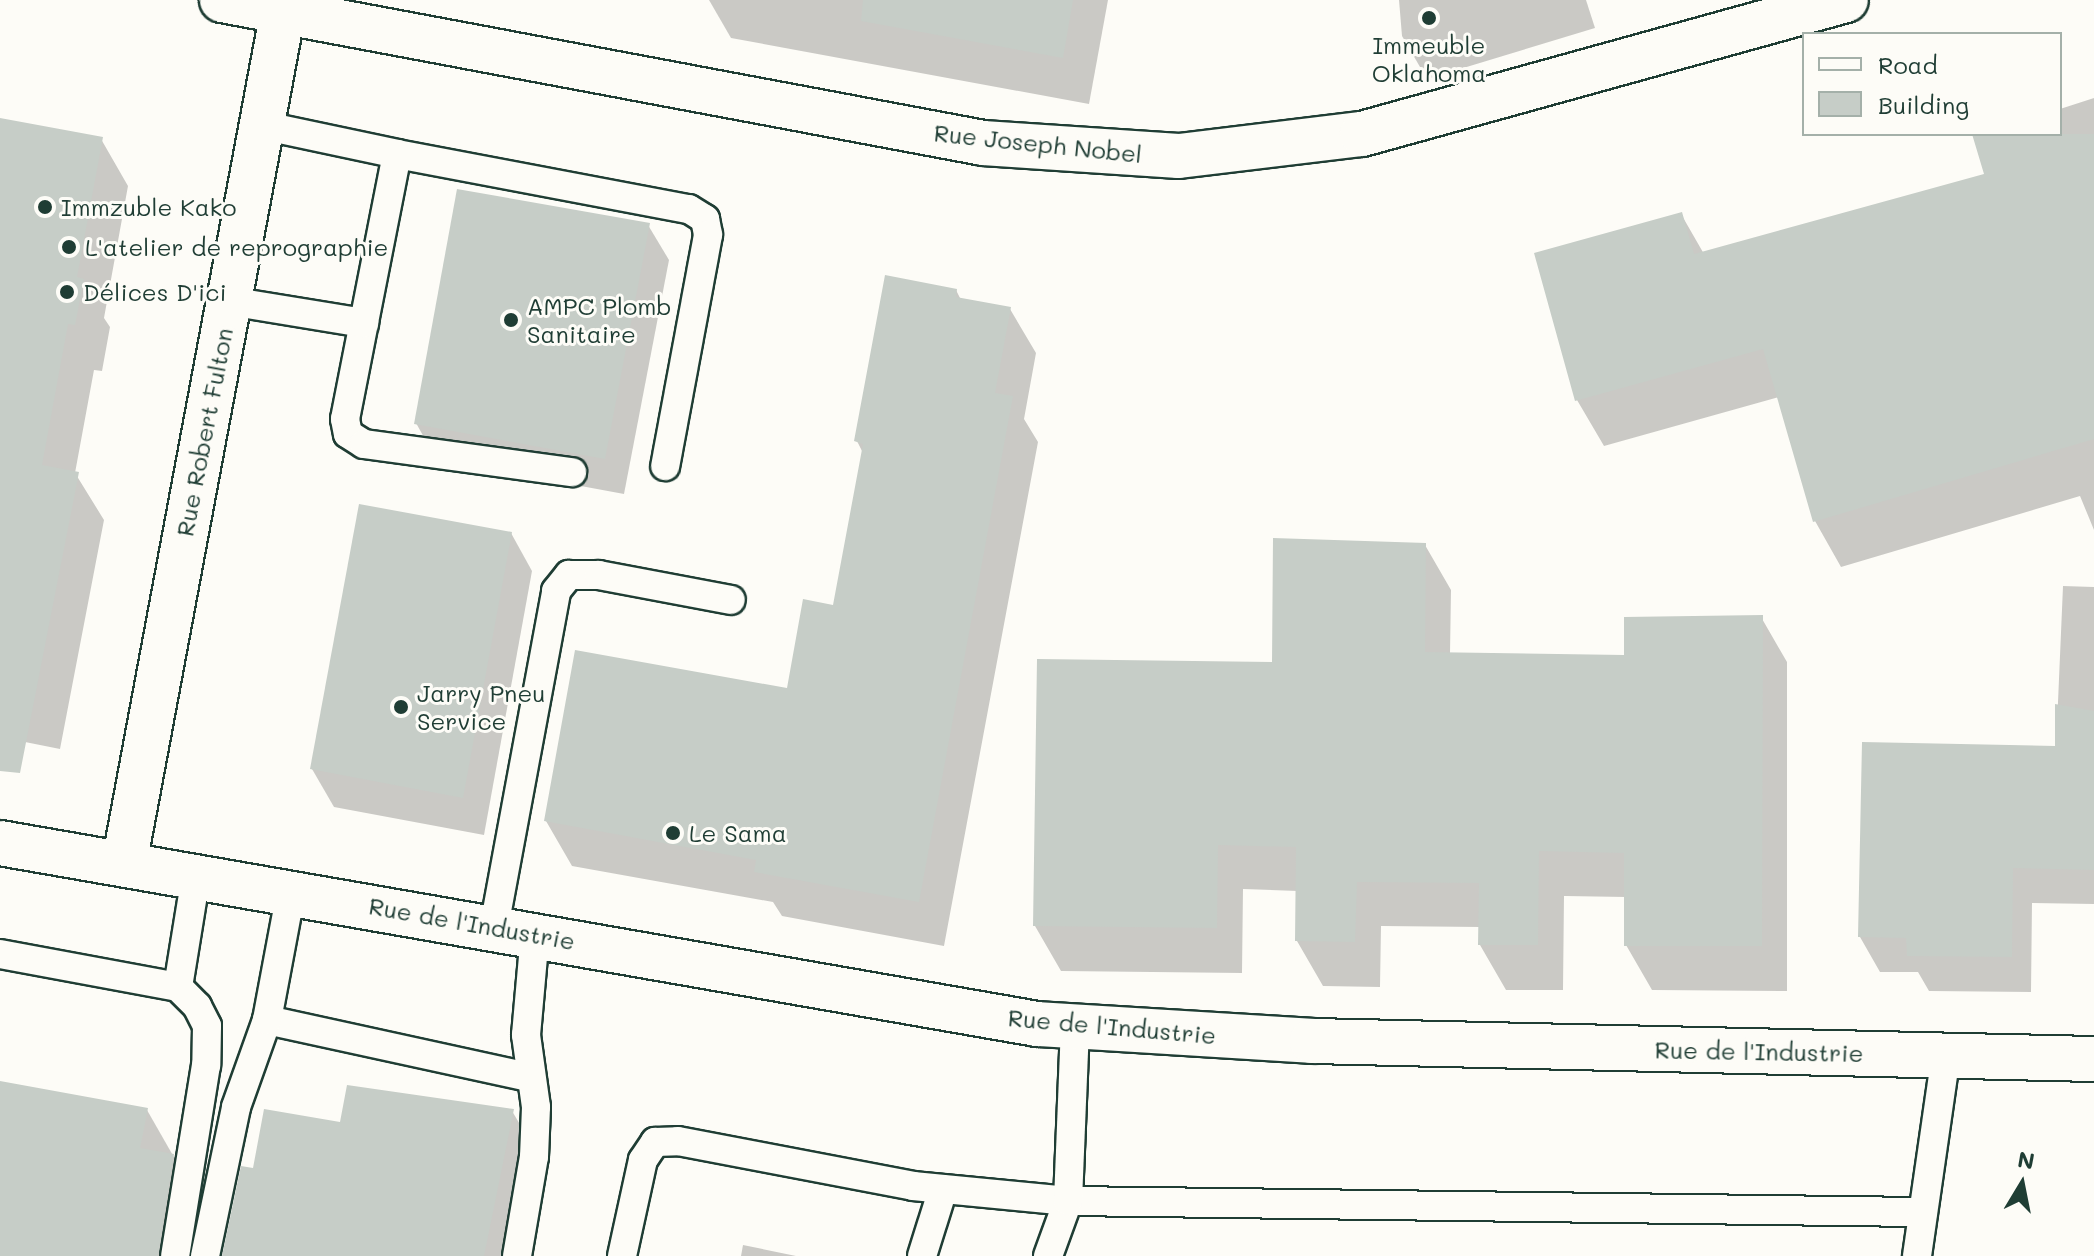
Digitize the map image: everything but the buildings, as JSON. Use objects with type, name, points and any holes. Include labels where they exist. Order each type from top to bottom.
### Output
[{"type":"street","name":"Rue Joseph Nobel","points":[[222,0],[283,6],[983,143],[1179,156],[1362,134],[1846,0]]},
{"type":"street","name":"Rue Robert Fulton","points":[[124,864],[283,6]]},
{"type":"street","name":"Rue de l'Industrie","points":[[0,843],[515,930],[1037,1024],[1312,1041],[2094,1059]]},
{"type":"lane","points":[[261,125],[689,209],[705,219],[708,235],[665,466]]},
{"type":"lane","points":[[397,154],[345,419],[348,434],[364,444],[572,472]]},
{"type":"lane","points":[[229,301],[364,323]]},
{"type":"lane","points":[[517,1256],[534,1157],[536,1107],[528,1077],[515,930],[556,591],[569,575],[599,575],[731,600]]},
{"type":"lane","points":[[178,987],[196,876]]},
{"type":"lane","points":[[205,1256],[236,1107],[267,1020],[291,892]]},
{"type":"lane","points":[[0,954],[178,987],[207,1026],[175,1256]]},
{"type":"lane","points":[[267,1020],[528,1077]]},
{"type":"lane","points":[[1048,1256],[1068,1201],[1075,1026]]},
{"type":"lane","points":[[1917,1256],[1946,1055]]},
{"type":"lane","points":[[622,1256],[643,1160],[655,1142],[678,1141],[943,1189],[1068,1201],[1923,1212]]},
{"type":"lane","points":[[922,1256],[943,1189]]},
{"type":"place","name":"Immeuble Oklahoma","points":[[1429,18]]},
{"type":"place","name":"Immzuble Kako","points":[[45,207]]},
{"type":"place","name":"L'atelier de reprographie","points":[[69,247]]},
{"type":"place","name":"Délices D'ici","points":[[67,292]]},
{"type":"place","name":"AMPC Plomb Sanitaire","points":[[511,320]]},
{"type":"place","name":"Jarry Pneu Service","points":[[401,707]]},
{"type":"place","name":"Le Sama","points":[[673,833]]}]
